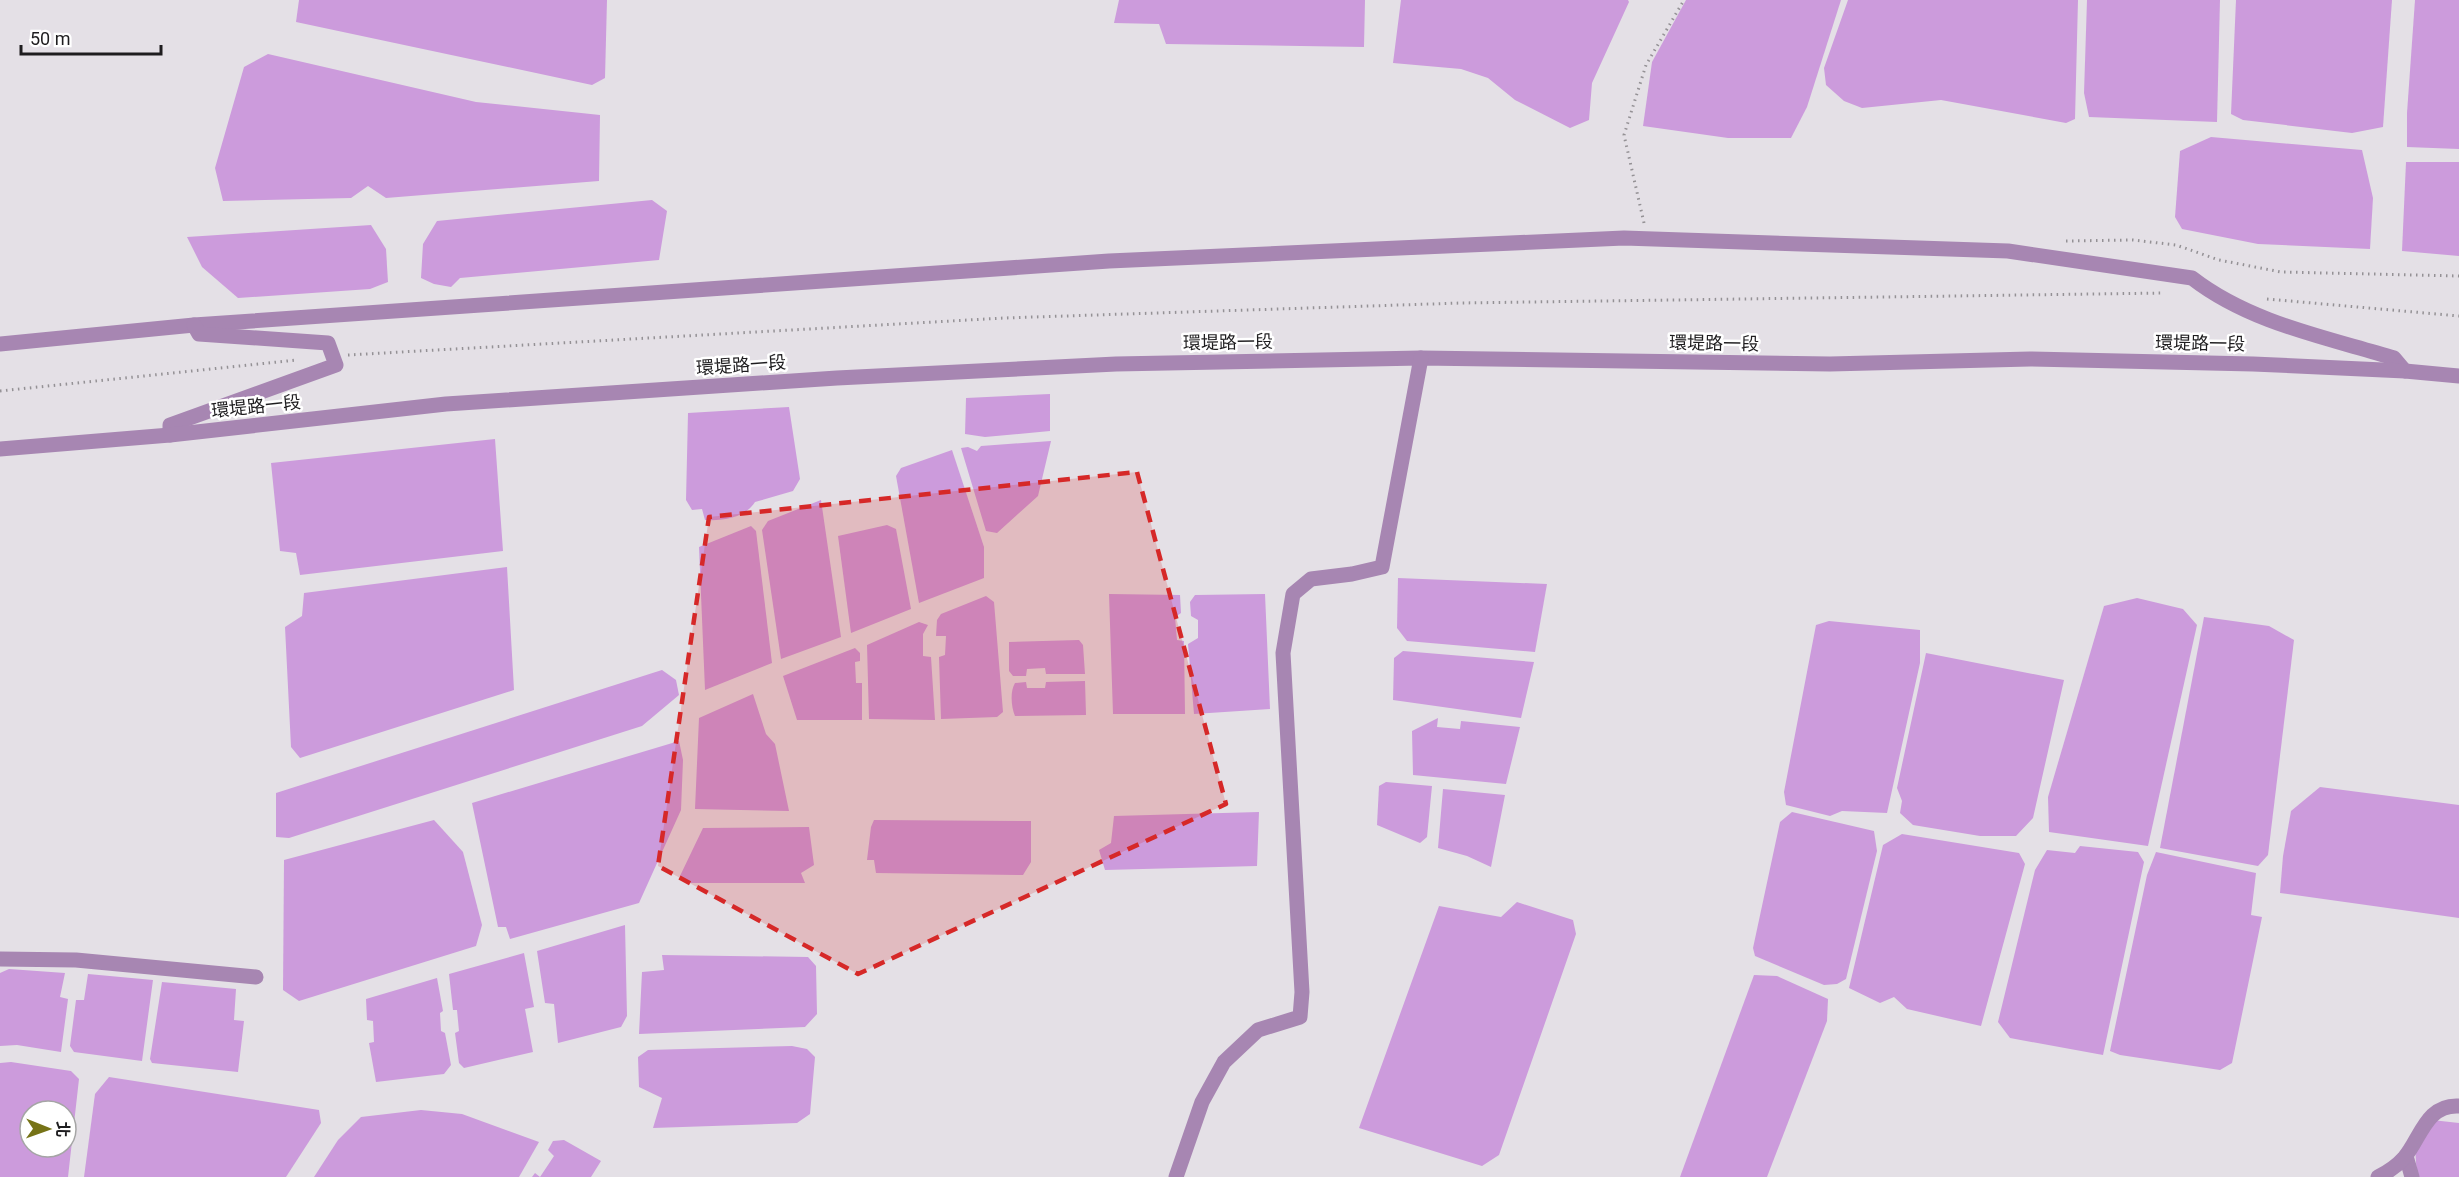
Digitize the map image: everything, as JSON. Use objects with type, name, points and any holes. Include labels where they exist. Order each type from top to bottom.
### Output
[{"type":"street","points":[[0,344],[194,325],[1109,261],[1648,239],[2008,251],[2192,278],[2213,294],[2248,313],[2394,358],[2404,371]]},
{"type":"street","points":[[170,435],[170,425],[336,365],[328,343],[199,334],[194,325]]},
{"type":"street","points":[[1176,1177],[1202,1102],[1224,1062],[1258,1030],[1300,1017],[1302,992],[1283,653],[1287,619],[1293,594],[1311,579],[1352,574],[1382,567],[1421,358]]},
{"type":"street","name":"環堤路一段","points":[[0,449],[170,435],[446,404],[837,378],[1116,364],[1421,358],[1830,364],[2030,359],[2404,371],[2459,376]]},
{"type":"street","points":[[0,959],[76,960],[256,977]]},
{"type":"street","points":[[2378,1177],[2393,1169],[2406,1156],[2423,1126],[2437,1111],[2449,1105],[2459,1106]]},
{"type":"street","points":[[2406,1156],[2412,1177]]},
{"type":"path","points":[[1648,239],[1624,135],[1646,65],[1684,0]]},
{"type":"path","points":[[2061,243],[2072,240],[2133,240],[2176,245],[2219,260],[2280,272],[2459,276]]},
{"type":"path","points":[[333,356],[1004,318],[1461,303],[2166,292]]},
{"type":"path","points":[[2257,298],[2459,316]]},
{"type":"path","points":[[0,390],[297,360]]},
{"type":"highlighted area","points":[[1137,472],[1226,804],[858,974],[658,866],[709,517]]},
{"type":"shaded area","points":[[299,0],[607,0],[605,78],[592,85],[296,22]]},
{"type":"shaded area","points":[[1119,0],[1365,0],[1364,47],[1166,44],[1159,24],[1114,23]]},
{"type":"shaded area","points":[[1401,0],[1628,0],[1629,2],[1592,83],[1589,120],[1570,128],[1515,100],[1488,78],[1461,69],[1393,63]]},
{"type":"shaded area","points":[[1686,0],[1841,0],[1807,107],[1791,138],[1728,138],[1643,126],[1652,62]]},
{"type":"shaded area","points":[[1848,0],[2078,0],[2075,119],[2066,123],[1941,100],[1862,108],[1844,101],[1826,85],[1824,68]]},
{"type":"shaded area","points":[[2087,0],[2220,0],[2217,122],[2089,117],[2084,93]]},
{"type":"shaded area","points":[[2236,0],[2392,0],[2383,127],[2352,133],[2243,120],[2231,114]]},
{"type":"shaded area","points":[[2415,0],[2459,0],[2459,149],[2407,147],[2407,113]]},
{"type":"shaded area","points":[[268,54],[476,102],[600,115],[599,181],[386,198],[368,186],[351,198],[223,201],[215,168],[244,67]]},
{"type":"shaded area","points":[[2211,137],[2362,150],[2373,198],[2370,249],[2258,244],[2182,229],[2175,217],[2180,151]]},
{"type":"shaded area","points":[[2406,162],[2459,162],[2459,256],[2402,251]]},
{"type":"shaded area","points":[[652,200],[667,211],[659,260],[460,278],[451,287],[434,284],[421,278],[423,244],[437,221]]},
{"type":"shaded area","points":[[371,225],[386,249],[388,282],[370,289],[238,298],[202,267],[187,237]]},
{"type":"shaded area","points":[[1050,394],[1050,431],[985,437],[965,434],[966,398]]},
{"type":"shaded area","points":[[789,407],[800,479],[793,491],[755,502],[746,512],[726,519],[705,520],[702,509],[692,510],[686,500],[688,413]]},
{"type":"shaded area","points":[[495,439],[503,551],[300,575],[296,553],[280,551],[271,463]]},
{"type":"shaded area","points":[[1051,441],[1038,496],[997,533],[986,531],[961,448],[968,447],[977,451],[981,446]]},
{"type":"shaded area","points":[[952,450],[984,547],[984,578],[919,603],[896,476],[901,468]]},
{"type":"shaded area","points":[[821,500],[841,637],[781,659],[762,530],[768,521]]},
{"type":"shaded area","points":[[887,525],[896,529],[911,609],[851,633],[838,536]]},
{"type":"shaded area","points":[[751,526],[756,531],[772,663],[705,690],[699,547]]},
{"type":"shaded area","points":[[507,567],[514,690],[300,758],[291,747],[285,627],[302,616],[304,593]]},
{"type":"shaded area","points":[[1398,578],[1547,584],[1535,652],[1407,641],[1397,628]]},
{"type":"shaded area","points":[[1109,594],[1180,595],[1181,613],[1175,617],[1177,640],[1184,641],[1185,714],[1113,714]]},
{"type":"shaded area","points":[[1265,594],[1270,709],[1194,714],[1188,644],[1198,638],[1198,620],[1191,616],[1190,602],[1195,595]]},
{"type":"shaded area","points":[[986,596],[994,602],[1003,712],[997,717],[941,719],[939,657],[945,655],[946,636],[936,636],[937,620],[941,614]]},
{"type":"shaded area","points":[[2137,598],[2183,609],[2197,625],[2148,846],[2049,832],[2048,797],[2104,606]]},
{"type":"shaded area","points":[[2204,617],[2269,626],[2294,640],[2268,855],[2258,866],[2160,848]]},
{"type":"shaded area","points":[[1829,621],[1920,630],[1920,663],[1887,813],[1842,811],[1830,816],[1786,805],[1784,792],[1816,625]]},
{"type":"shaded area","points":[[919,622],[928,625],[923,634],[923,656],[931,657],[935,720],[869,719],[867,645]]},
{"type":"shaded area","points":[[1079,640],[1083,645],[1085,674],[1046,674],[1045,668],[1027,669],[1026,676],[1013,676],[1009,671],[1009,642]]},
{"type":"shaded area","points":[[855,648],[860,653],[860,661],[855,662],[856,683],[862,683],[862,720],[797,720],[783,676]]},
{"type":"shaded area","points":[[1403,651],[1534,662],[1521,718],[1393,700],[1394,658]]},
{"type":"shaded area","points":[[1926,653],[2064,680],[2033,818],[2016,836],[1980,836],[1913,825],[1900,813],[1902,801],[1897,788]]},
{"type":"shaded area","points":[[662,670],[676,680],[679,695],[642,726],[289,838],[276,837],[276,793]]},
{"type":"shaded area","points":[[1085,681],[1086,715],[1015,716],[1012,690],[1015,683],[1026,682],[1027,688],[1045,688],[1046,682]]},
{"type":"shaded area","points":[[753,694],[766,734],[775,744],[789,811],[695,809],[699,718]]},
{"type":"shaded area","points":[[1438,718],[1437,727],[1460,729],[1461,721],[1520,727],[1506,784],[1413,775],[1412,731]]},
{"type":"shaded area","points":[[679,741],[683,760],[681,810],[639,903],[510,939],[506,927],[498,927],[472,803]]},
{"type":"shaded area","points":[[1386,782],[1432,786],[1427,837],[1420,843],[1377,825],[1379,786]]},
{"type":"shaded area","points":[[2320,787],[2459,805],[2459,918],[2280,893],[2283,856],[2291,811]]},
{"type":"shaded area","points":[[1443,789],[1505,795],[1491,867],[1467,856],[1438,848]]},
{"type":"shaded area","points":[[1259,812],[1257,866],[1105,870],[1099,850],[1111,843],[1114,816]]},
{"type":"shaded area","points":[[1792,812],[1874,831],[1877,851],[1846,979],[1837,984],[1824,985],[1755,956],[1753,948],[1780,822]]},
{"type":"shaded area","points":[[434,820],[463,852],[482,925],[476,946],[299,1001],[283,990],[284,860]]},
{"type":"shaded area","points":[[874,820],[1031,821],[1031,862],[1023,875],[876,873],[874,860],[867,860]]},
{"type":"shaded area","points":[[809,827],[814,865],[801,873],[805,883],[686,883],[680,876],[703,828]]},
{"type":"shaded area","points":[[1902,834],[2019,853],[2025,864],[1981,1026],[1907,1009],[1894,997],[1880,1003],[1849,988],[1883,845]]},
{"type":"shaded area","points":[[2080,846],[2138,852],[2144,862],[2103,1055],[2010,1038],[1998,1022],[2035,870],[2047,850],[2075,853]]},
{"type":"shaded area","points":[[2156,852],[2256,873],[2251,915],[2262,917],[2232,1063],[2220,1070],[2120,1055],[2110,1051],[2147,875]]},
{"type":"shaded area","points":[[1517,902],[1573,920],[1576,934],[1499,1155],[1482,1166],[1359,1128],[1439,906],[1501,917]]},
{"type":"shaded area","points":[[625,925],[627,1016],[621,1027],[558,1043],[554,1004],[545,1003],[537,951]]},
{"type":"shaded area","points":[[524,953],[534,1007],[525,1009],[533,1052],[464,1068],[459,1063],[455,1033],[459,1031],[457,1010],[453,1010],[449,974]]},
{"type":"shaded area","points":[[662,955],[808,957],[816,966],[817,1014],[805,1027],[639,1034],[642,972],[664,970]]},
{"type":"shaded area","points":[[9,969],[65,973],[60,997],[68,999],[61,1052],[17,1045],[0,1046],[0,973]]},
{"type":"shaded area","points":[[88,974],[153,980],[142,1061],[74,1052],[70,1046],[76,1000],[84,1000]]},
{"type":"shaded area","points":[[1754,975],[1777,976],[1828,999],[1827,1021],[1767,1177],[1680,1177]]},
{"type":"shaded area","points":[[437,978],[443,1011],[440,1013],[441,1031],[445,1033],[451,1065],[444,1074],[376,1082],[369,1043],[374,1042],[373,1021],[367,1020],[366,999]]},
{"type":"shaded area","points":[[162,982],[236,989],[234,1020],[244,1021],[238,1072],[152,1063],[150,1059]]},
{"type":"shaded area","points":[[792,1046],[807,1049],[815,1057],[810,1114],[797,1123],[653,1128],[662,1098],[639,1087],[638,1057],[648,1050]]},
{"type":"shaded area","points":[[11,1062],[71,1071],[79,1079],[77,1099],[18,1099],[18,1159],[70,1159],[68,1177],[0,1177],[0,1063]]},
{"type":"shaded area","points":[[109,1077],[319,1110],[321,1123],[286,1177],[84,1177],[95,1094]]},
{"type":"shaded area","points":[[421,1110],[462,1114],[539,1142],[519,1177],[314,1177],[338,1140],[361,1117]]},
{"type":"shaded area","points":[[2432,1120],[2459,1123],[2459,1177],[2417,1177],[2414,1131]]},
{"type":"shaded area","points":[[564,1140],[601,1161],[591,1177],[540,1177],[554,1156],[548,1150],[553,1141]]}]
